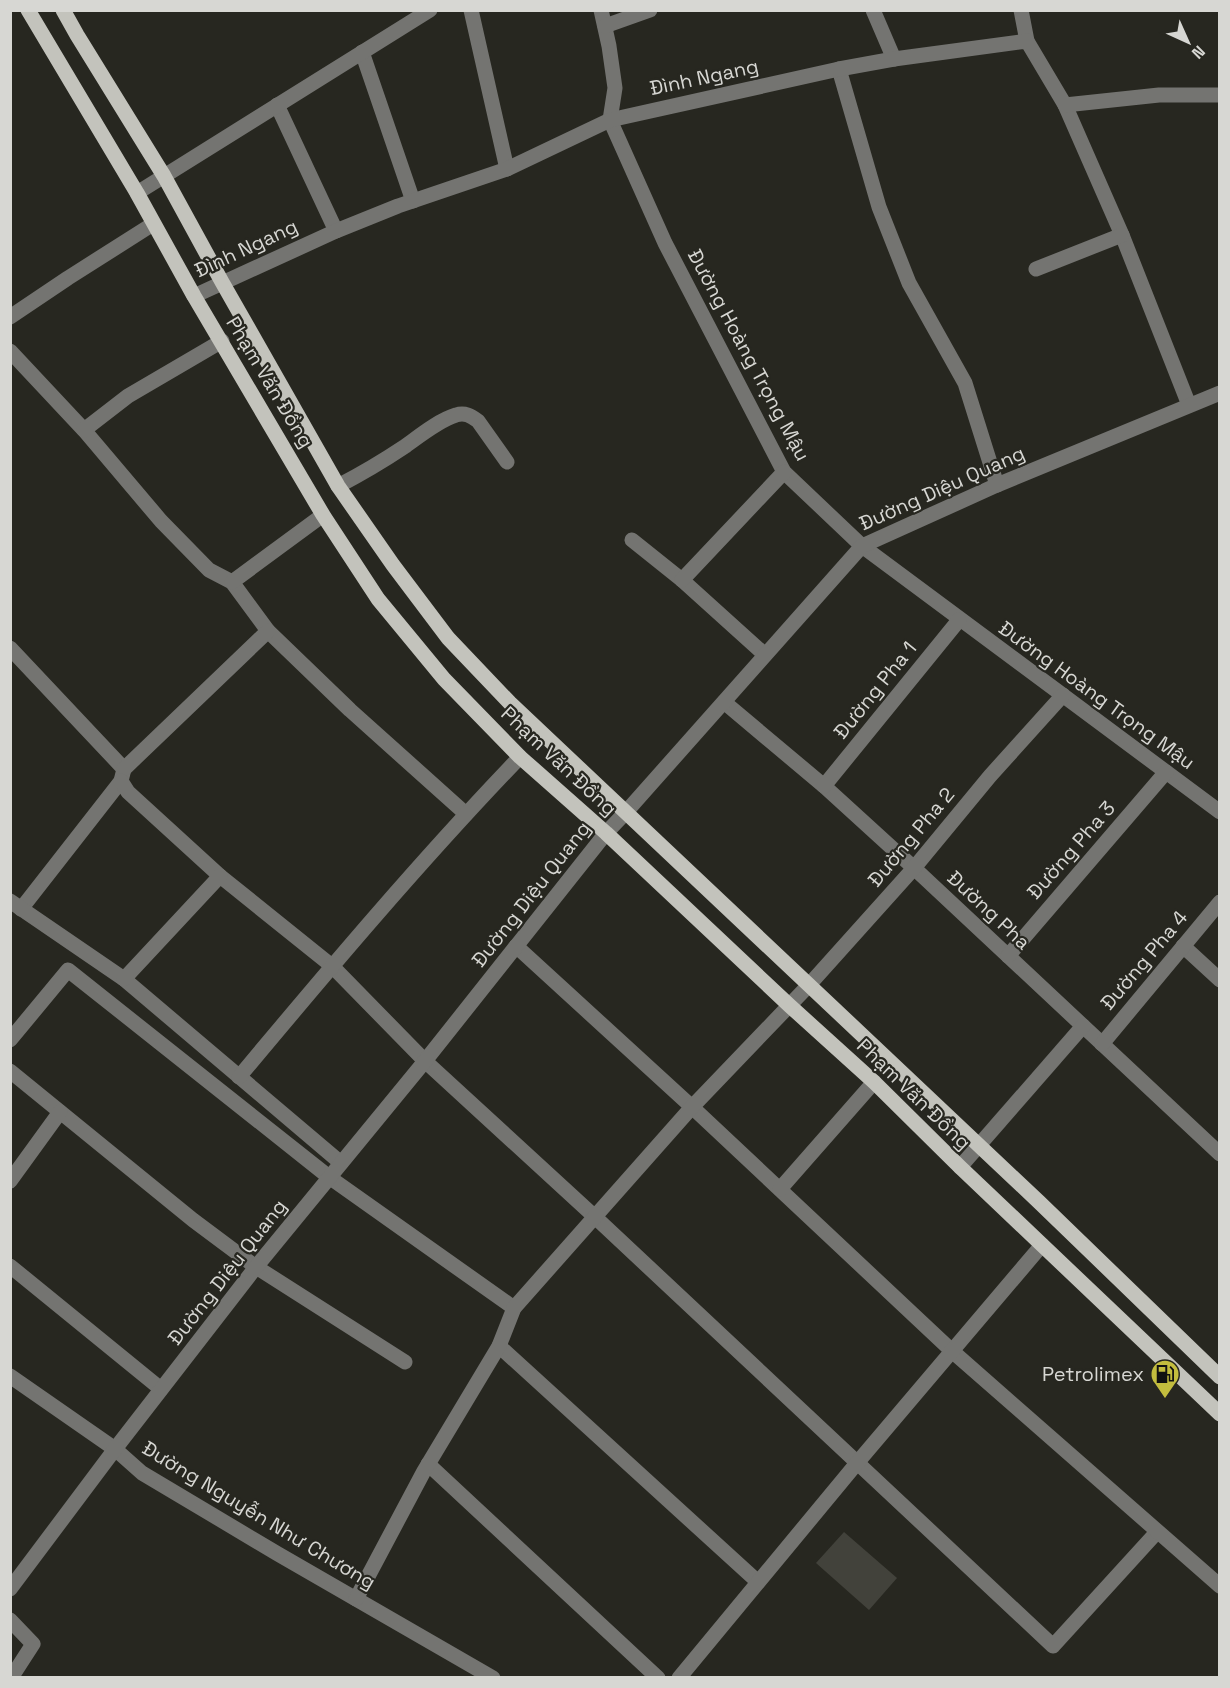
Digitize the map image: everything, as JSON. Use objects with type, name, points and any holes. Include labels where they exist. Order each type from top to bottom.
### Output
[{"type":"main road","name":"Phạm Văn Đồng","points":[[28,10],[137,193],[194,296],[323,515],[378,599],[444,679],[520,757],[606,833],[874,1083],[1220,1414]]},
{"type":"main road","name":"Phạm Văn Đồng","points":[[63,10],[164,176],[338,486],[448,638],[510,704],[979,1145],[1220,1377]]},
{"type":"street","points":[[137,193],[430,10]]},
{"type":"street","points":[[471,10],[507,169]]},
{"type":"street","points":[[610,120],[615,88],[603,18],[650,10]]},
{"type":"street","points":[[873,10],[894,59]]},
{"type":"street","points":[[1021,10],[1027,41],[1065,105],[1122,235],[1189,405]]},
{"type":"street","name":"Đình Ngang","points":[[194,296],[336,231],[412,201],[507,169],[610,120],[839,69],[1027,41]]},
{"type":"street","points":[[362,52],[412,201]]},
{"type":"street","points":[[839,69],[879,207],[909,283],[965,383],[997,485]]},
{"type":"street","points":[[1065,105],[1159,95],[1220,95]]},
{"type":"street","points":[[277,105],[336,231]]},
{"type":"street","name":"Đường Hoàng Trọng Mậu","points":[[610,120],[665,243],[784,472],[862,546],[1220,812]]},
{"type":"street","points":[[10,317],[153,224]]},
{"type":"street","points":[[1036,269],[1122,235]]},
{"type":"street","points":[[84,430],[128,396],[222,341]]},
{"type":"street","points":[[10,351],[84,430],[161,521],[209,570],[232,582],[268,631],[350,710],[466,814]]},
{"type":"street","name":"Đường Diệu Quang","points":[[10,1589],[115,1449],[256,1268],[425,1061],[606,833],[862,546],[997,485],[1189,405],[1218,396]]},
{"type":"street","points":[[338,486],[456,415],[464,414],[478,421],[507,462]]},
{"type":"street","points":[[682,580],[784,472]]},
{"type":"street","points":[[232,582],[323,515]]},
{"type":"street","points":[[632,540],[682,580],[764,654]]},
{"type":"street","name":"Đường Pha 1","points":[[824,786],[959,620]]},
{"type":"street","points":[[268,631],[123,775],[16,905],[124,979],[341,1163]]},
{"type":"street","points":[[10,648],[123,775],[128,792],[220,876],[332,966],[425,1061],[1053,1646],[1157,1532]]},
{"type":"street","name":"Đường Pha 2","points":[[514,1308],[692,1107],[790,1006],[914,868],[990,776],[1063,695]]},
{"type":"street","name":"Đường Pha","points":[[724,702],[824,786],[914,868],[1220,1154]]},
{"type":"street","points":[[239,1077],[332,966],[466,814],[520,757]]},
{"type":"street","name":"Đường Pha 3","points":[[1008,956],[1166,772]]},
{"type":"street","points":[[124,979],[220,876]]},
{"type":"street","name":"Đường Pha 4","points":[[1102,1044],[1220,902]]},
{"type":"street","points":[[516,946],[692,1107],[952,1351],[1220,1586]]},
{"type":"street","points":[[1183,946],[1220,980]]},
{"type":"street","points":[[10,1040],[68,970],[329,1177],[514,1308],[499,1346],[428,1464],[356,1599]]},
{"type":"street","points":[[960,1167],[1083,1026]]},
{"type":"street","points":[[10,1071],[193,1220],[256,1268],[405,1362]]},
{"type":"street","points":[[780,1189],[874,1083]]},
{"type":"street","points":[[10,1181],[60,1112]]},
{"type":"street","points":[[679,1677],[1042,1245]]},
{"type":"street","points":[[10,1266],[161,1389]]},
{"type":"street","points":[[499,1346],[758,1582]]},
{"type":"street","name":"Đường Nguyễn Như Chương","points":[[10,1376],[115,1449],[142,1473],[493,1677]]},
{"type":"street","points":[[428,1464],[658,1677]]},
{"type":"street","points":[[10,1620],[33,1644],[11,1677]]},
{"type":"building","points":[[844,1532],[897,1578],[869,1610],[816,1563]]},
{"type":"place","name":"Petrolimex","points":[[1165,1400]]}]
